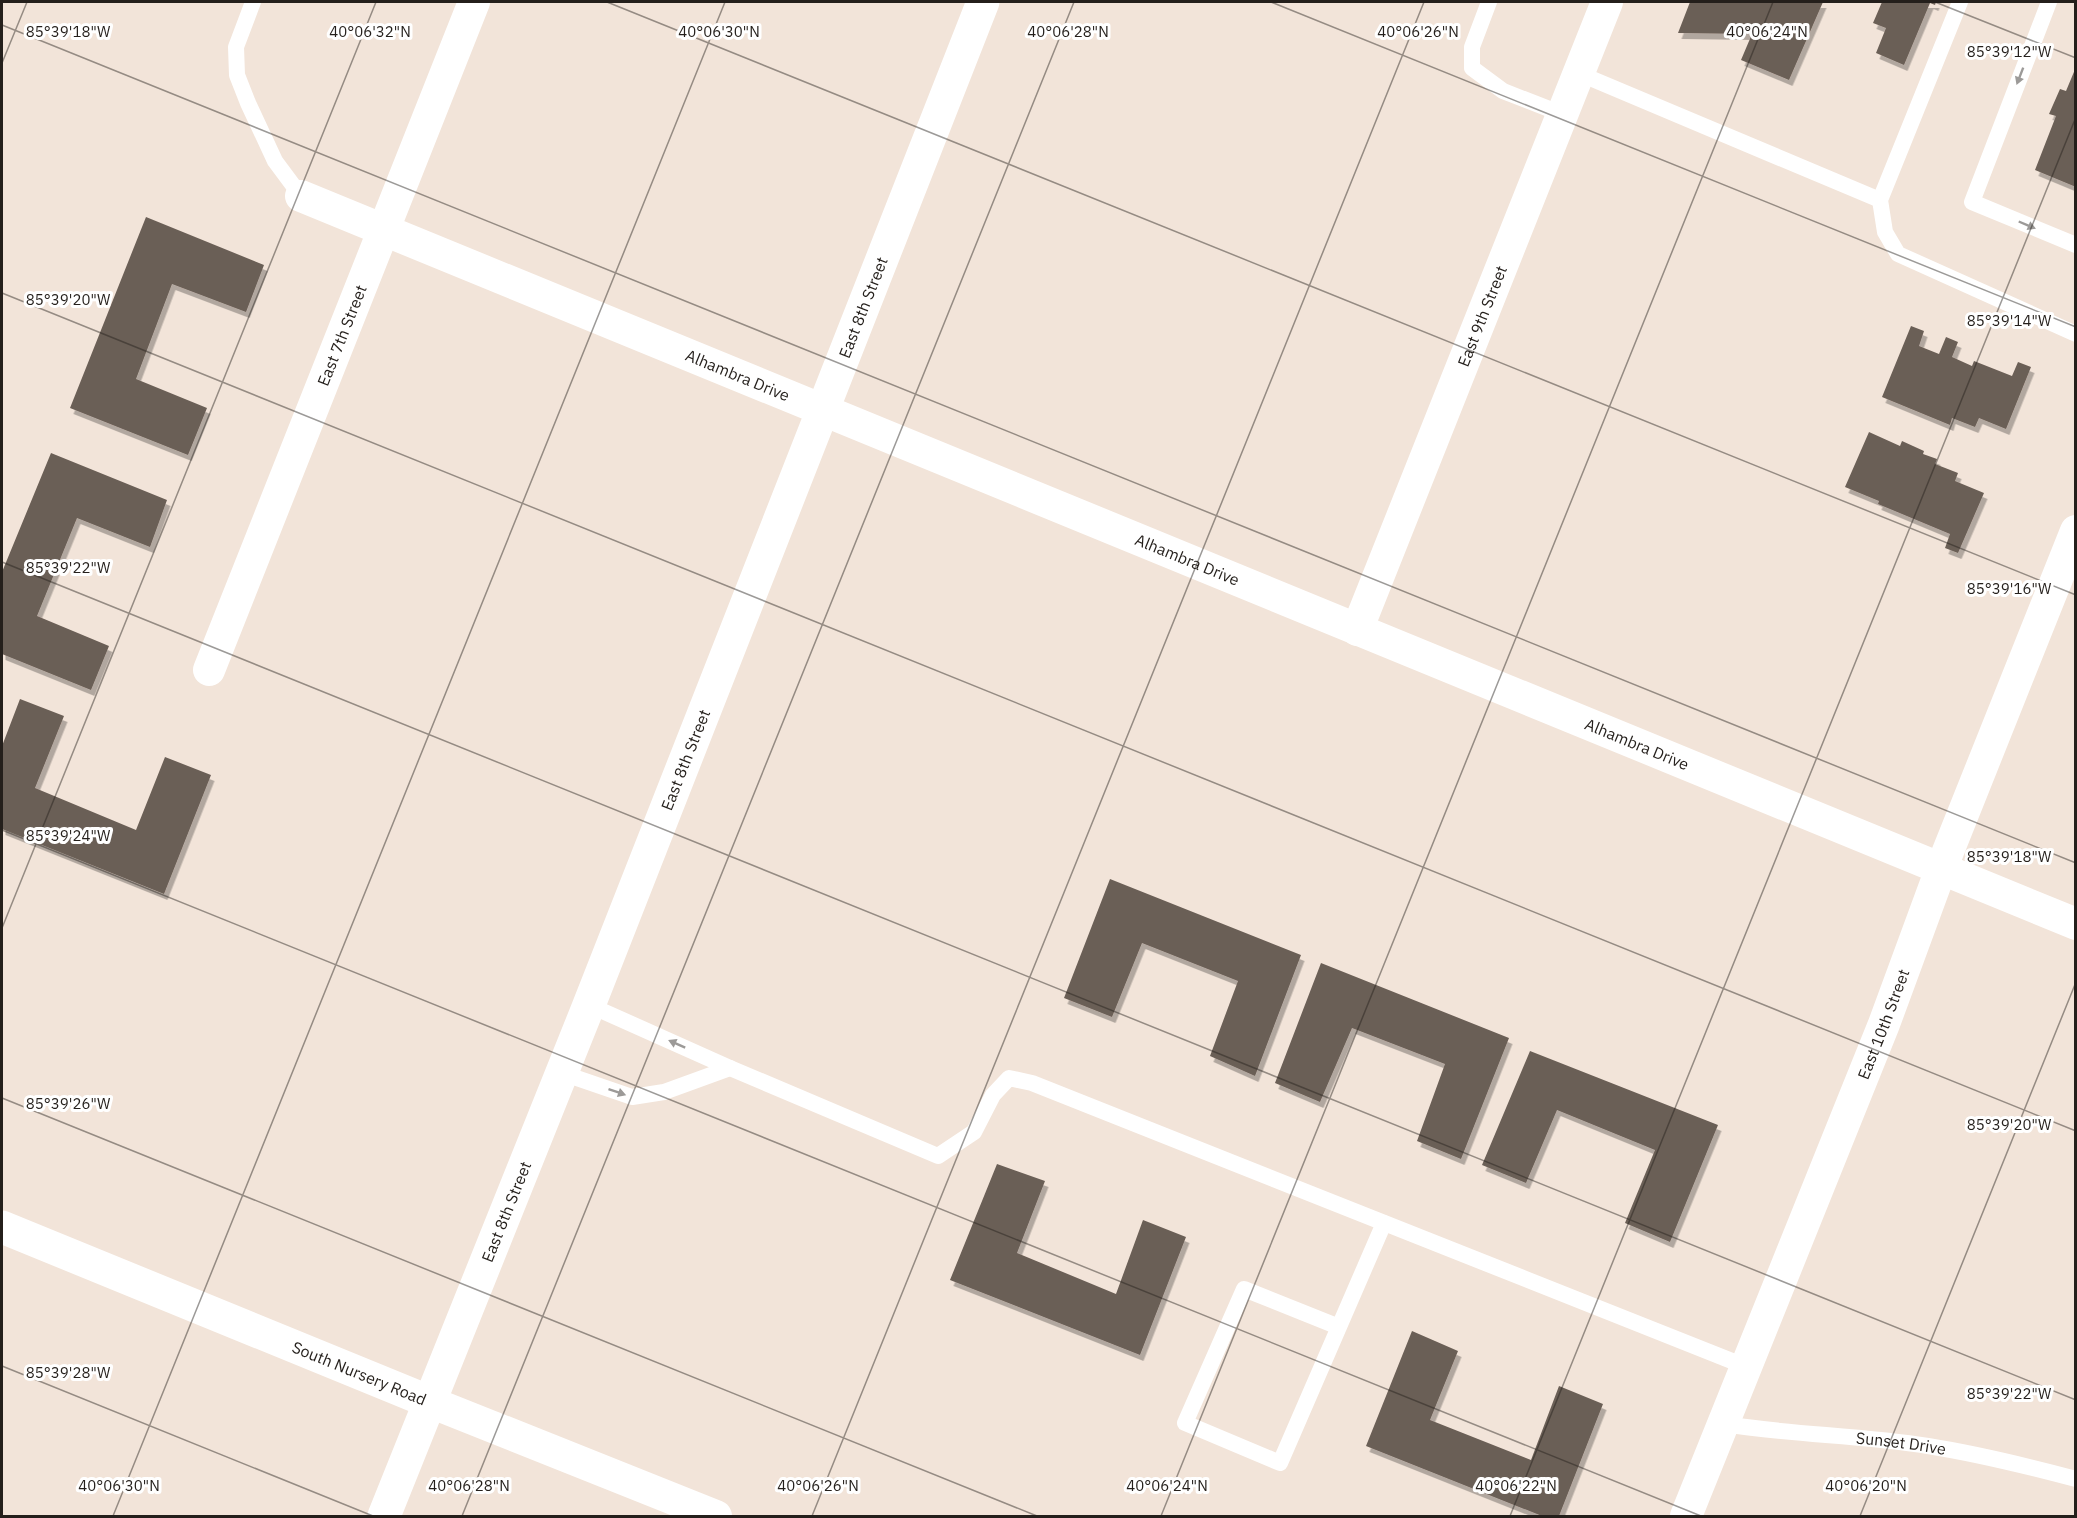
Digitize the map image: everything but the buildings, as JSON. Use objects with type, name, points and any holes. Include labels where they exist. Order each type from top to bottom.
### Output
[{"type":"main road","name":"East 8th Street","points":[[384,1516],[589,1005],[983,2]]},
{"type":"main road","name":"South Nursery Road","points":[[2,1227],[430,1402]]},
{"type":"street","name":"East 7th Street","points":[[209,670],[474,2]]},
{"type":"street","name":"East 9th Street","points":[[1357,630],[1606,2]]},
{"type":"street","name":"Alhambra Drive","points":[[301,196],[2076,924]]},
{"type":"street","name":"East 10th Street","points":[[1686,1516],[1884,1024],[1941,869],[2076,531]]},
{"type":"street","name":"South Nursery Road","points":[[430,1402],[716,1516]]},
{"type":"lane","points":[[253,2],[236,47],[237,75],[275,161],[301,196]]},
{"type":"lane","points":[[1489,2],[1472,46],[1472,68],[1503,91],[1562,114]]},
{"type":"lane","points":[[1960,2],[1880,200],[1885,232],[1898,254],[2076,334]]},
{"type":"lane","points":[[2049,2],[1972,202],[2076,245]]},
{"type":"lane","points":[[1578,73],[1880,200]]},
{"type":"lane","points":[[589,1005],[730,1068],[938,1156],[974,1132],[993,1095],[1009,1078],[1032,1083],[1747,1368]]},
{"type":"lane","points":[[562,1073],[632,1097],[664,1092],[730,1068]]},
{"type":"lane","points":[[1339,1327],[1244,1288],[1185,1423],[1280,1463],[1339,1327],[1384,1223]]},
{"type":"lane","name":"Sunset Drive","points":[[1724,1424],[1759,1430],[1927,1446],[2076,1479]]}]
